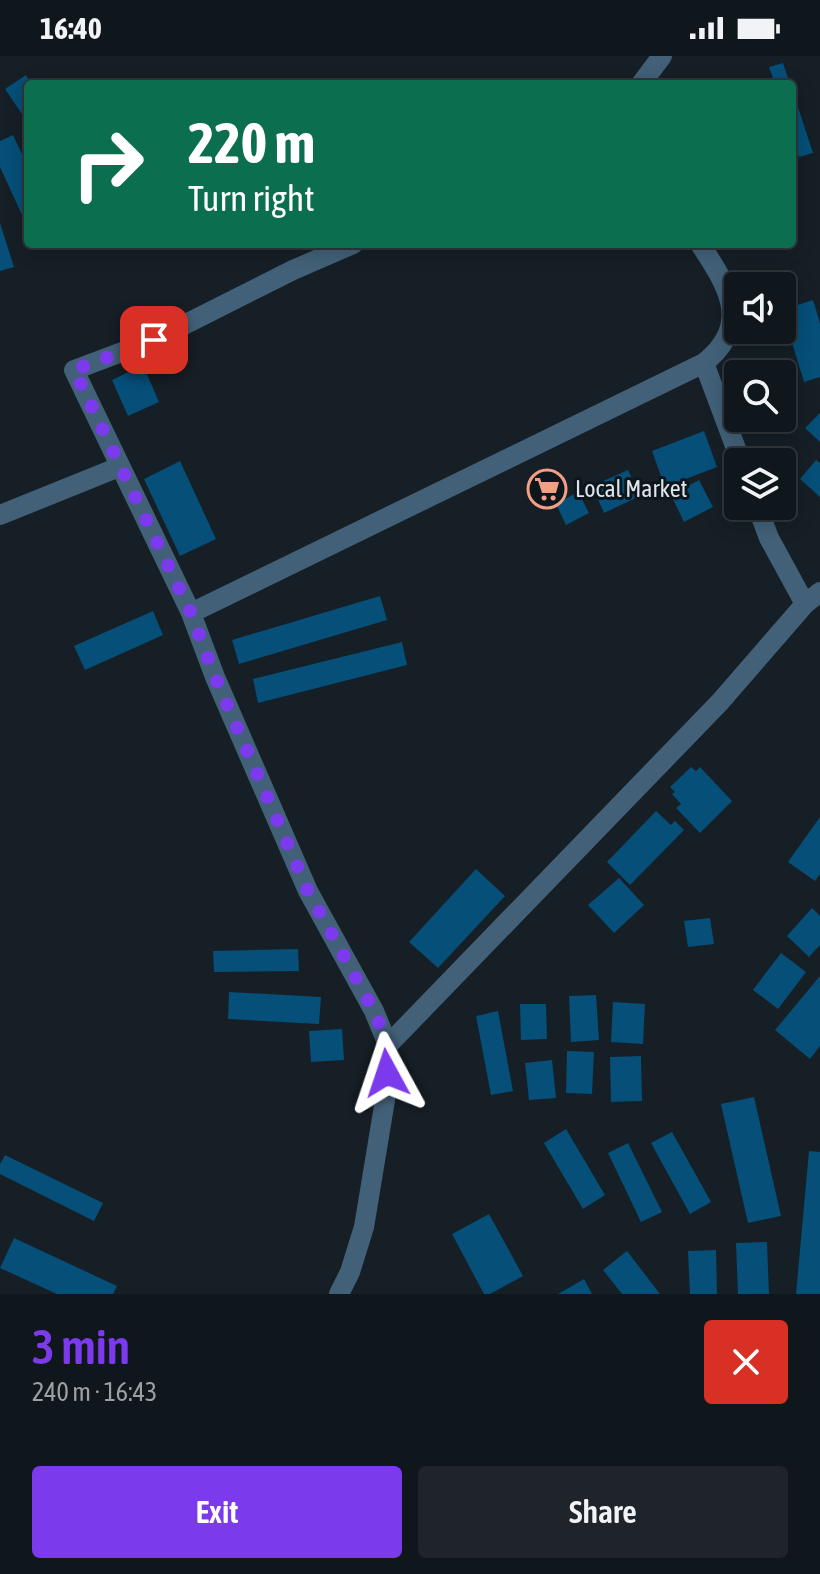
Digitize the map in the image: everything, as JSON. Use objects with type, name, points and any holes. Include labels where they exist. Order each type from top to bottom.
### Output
[{"type":"street","points":[[644,80],[662,56]]},
{"type":"street","points":[[339,1294],[350,1272],[364,1227],[383,1114],[388,1045],[374,1011],[308,891],[215,677],[191,613],[74,370],[154,340],[344,248]]},
{"type":"street","points":[[191,613],[704,363],[718,352],[728,334],[732,313],[726,285],[703,248]]},
{"type":"street","points":[[704,363],[736,448]]},
{"type":"street","points":[[0,515],[119,467]]},
{"type":"street","points":[[388,1045],[720,702],[813,598],[769,538],[762,520]]},
{"type":"building","points":[[783,63],[789,80],[774,80],[769,67]]},
{"type":"building","points":[[26,75],[29,80],[24,80],[24,117],[5,89]]},
{"type":"building","points":[[796,101],[813,153],[799,157],[796,148]]},
{"type":"building","points":[[13,135],[24,158],[24,219],[0,167],[0,141]]},
{"type":"building","points":[[0,223],[14,267],[0,271]]},
{"type":"building","points":[[813,300],[820,323],[820,377],[804,382],[792,344],[796,344],[796,305]]},
{"type":"building","points":[[143,365],[159,402],[128,416],[112,380]]},
{"type":"building","points":[[820,413],[820,442],[805,428]]},
{"type":"building","points":[[704,431],[717,467],[665,487],[652,451]]},
{"type":"building","points":[[816,460],[820,463],[820,497],[800,479]]},
{"type":"building","points":[[180,461],[216,539],[180,556],[144,479]]},
{"type":"building","points":[[628,470],[640,496],[604,513],[592,486]]},
{"type":"building","points":[[699,480],[713,507],[684,522],[671,495]]},
{"type":"building","points":[[578,492],[589,513],[566,525],[556,504]]},
{"type":"building","points":[[380,596],[387,620],[239,664],[232,640]]},
{"type":"building","points":[[153,611],[163,635],[85,670],[74,646]]},
{"type":"building","points":[[402,642],[407,665],[258,703],[253,679]]},
{"type":"building","points":[[691,767],[696,771],[700,767],[732,801],[700,833],[676,808],[681,804],[670,787]]},
{"type":"building","points":[[656,811],[671,825],[675,821],[684,830],[630,885],[607,862]]},
{"type":"building","points":[[820,817],[820,874],[815,881],[788,862]]},
{"type":"building","points":[[476,869],[505,896],[438,968],[409,942]]},
{"type":"building","points":[[619,878],[644,905],[614,933],[588,905]]},
{"type":"building","points":[[812,908],[820,916],[820,945],[809,957],[787,936]]},
{"type":"building","points":[[710,918],[714,944],[688,947],[684,921]]},
{"type":"building","points":[[298,949],[299,971],[214,972],[213,951]]},
{"type":"building","points":[[781,953],[806,972],[778,1009],[753,990]]},
{"type":"building","points":[[820,976],[820,1046],[810,1059],[775,1030]]},
{"type":"building","points":[[229,992],[321,997],[319,1024],[228,1019]]},
{"type":"building","points":[[596,995],[599,1040],[571,1042],[569,996]]},
{"type":"building","points":[[613,1002],[645,1004],[643,1044],[611,1042]]},
{"type":"building","points":[[520,1004],[546,1004],[547,1039],[521,1040]]},
{"type":"building","points":[[498,1011],[513,1091],[491,1095],[476,1016]]},
{"type":"building","points":[[342,1029],[344,1060],[311,1062],[309,1031]]},
{"type":"building","points":[[567,1051],[594,1052],[592,1094],[566,1093]]},
{"type":"building","points":[[641,1056],[642,1101],[611,1102],[610,1057]]},
{"type":"building","points":[[552,1060],[556,1098],[529,1100],[525,1063]]},
{"type":"building","points":[[754,1097],[781,1216],[748,1223],[721,1104]]},
{"type":"building","points":[[566,1129],[605,1195],[583,1209],[544,1143]]},
{"type":"building","points":[[672,1132],[711,1202],[690,1214],[651,1143]]},
{"type":"building","points":[[628,1143],[662,1212],[641,1222],[608,1153]]},
{"type":"building","points":[[809,1151],[820,1152],[820,1294],[796,1294]]},
{"type":"building","points":[[5,1155],[103,1203],[94,1221],[0,1174],[0,1164]]},
{"type":"building","points":[[489,1214],[523,1276],[490,1294],[484,1294],[452,1234]]},
{"type":"building","points":[[14,1238],[117,1286],[113,1294],[57,1294],[0,1268]]},
{"type":"building","points":[[767,1242],[769,1294],[738,1294],[736,1243]]},
{"type":"building","points":[[716,1250],[717,1294],[690,1294],[688,1251]]},
{"type":"building","points":[[627,1251],[660,1294],[622,1294],[603,1270]]},
{"type":"building","points":[[584,1279],[592,1294],[558,1294]]},
{"type":"place","name":"Local Market","points":[[547,489]]},
{"type":"route","points":[[154,340],[74,370],[191,613],[215,677],[308,891],[374,1011],[388,1045],[387,1073]]}]
